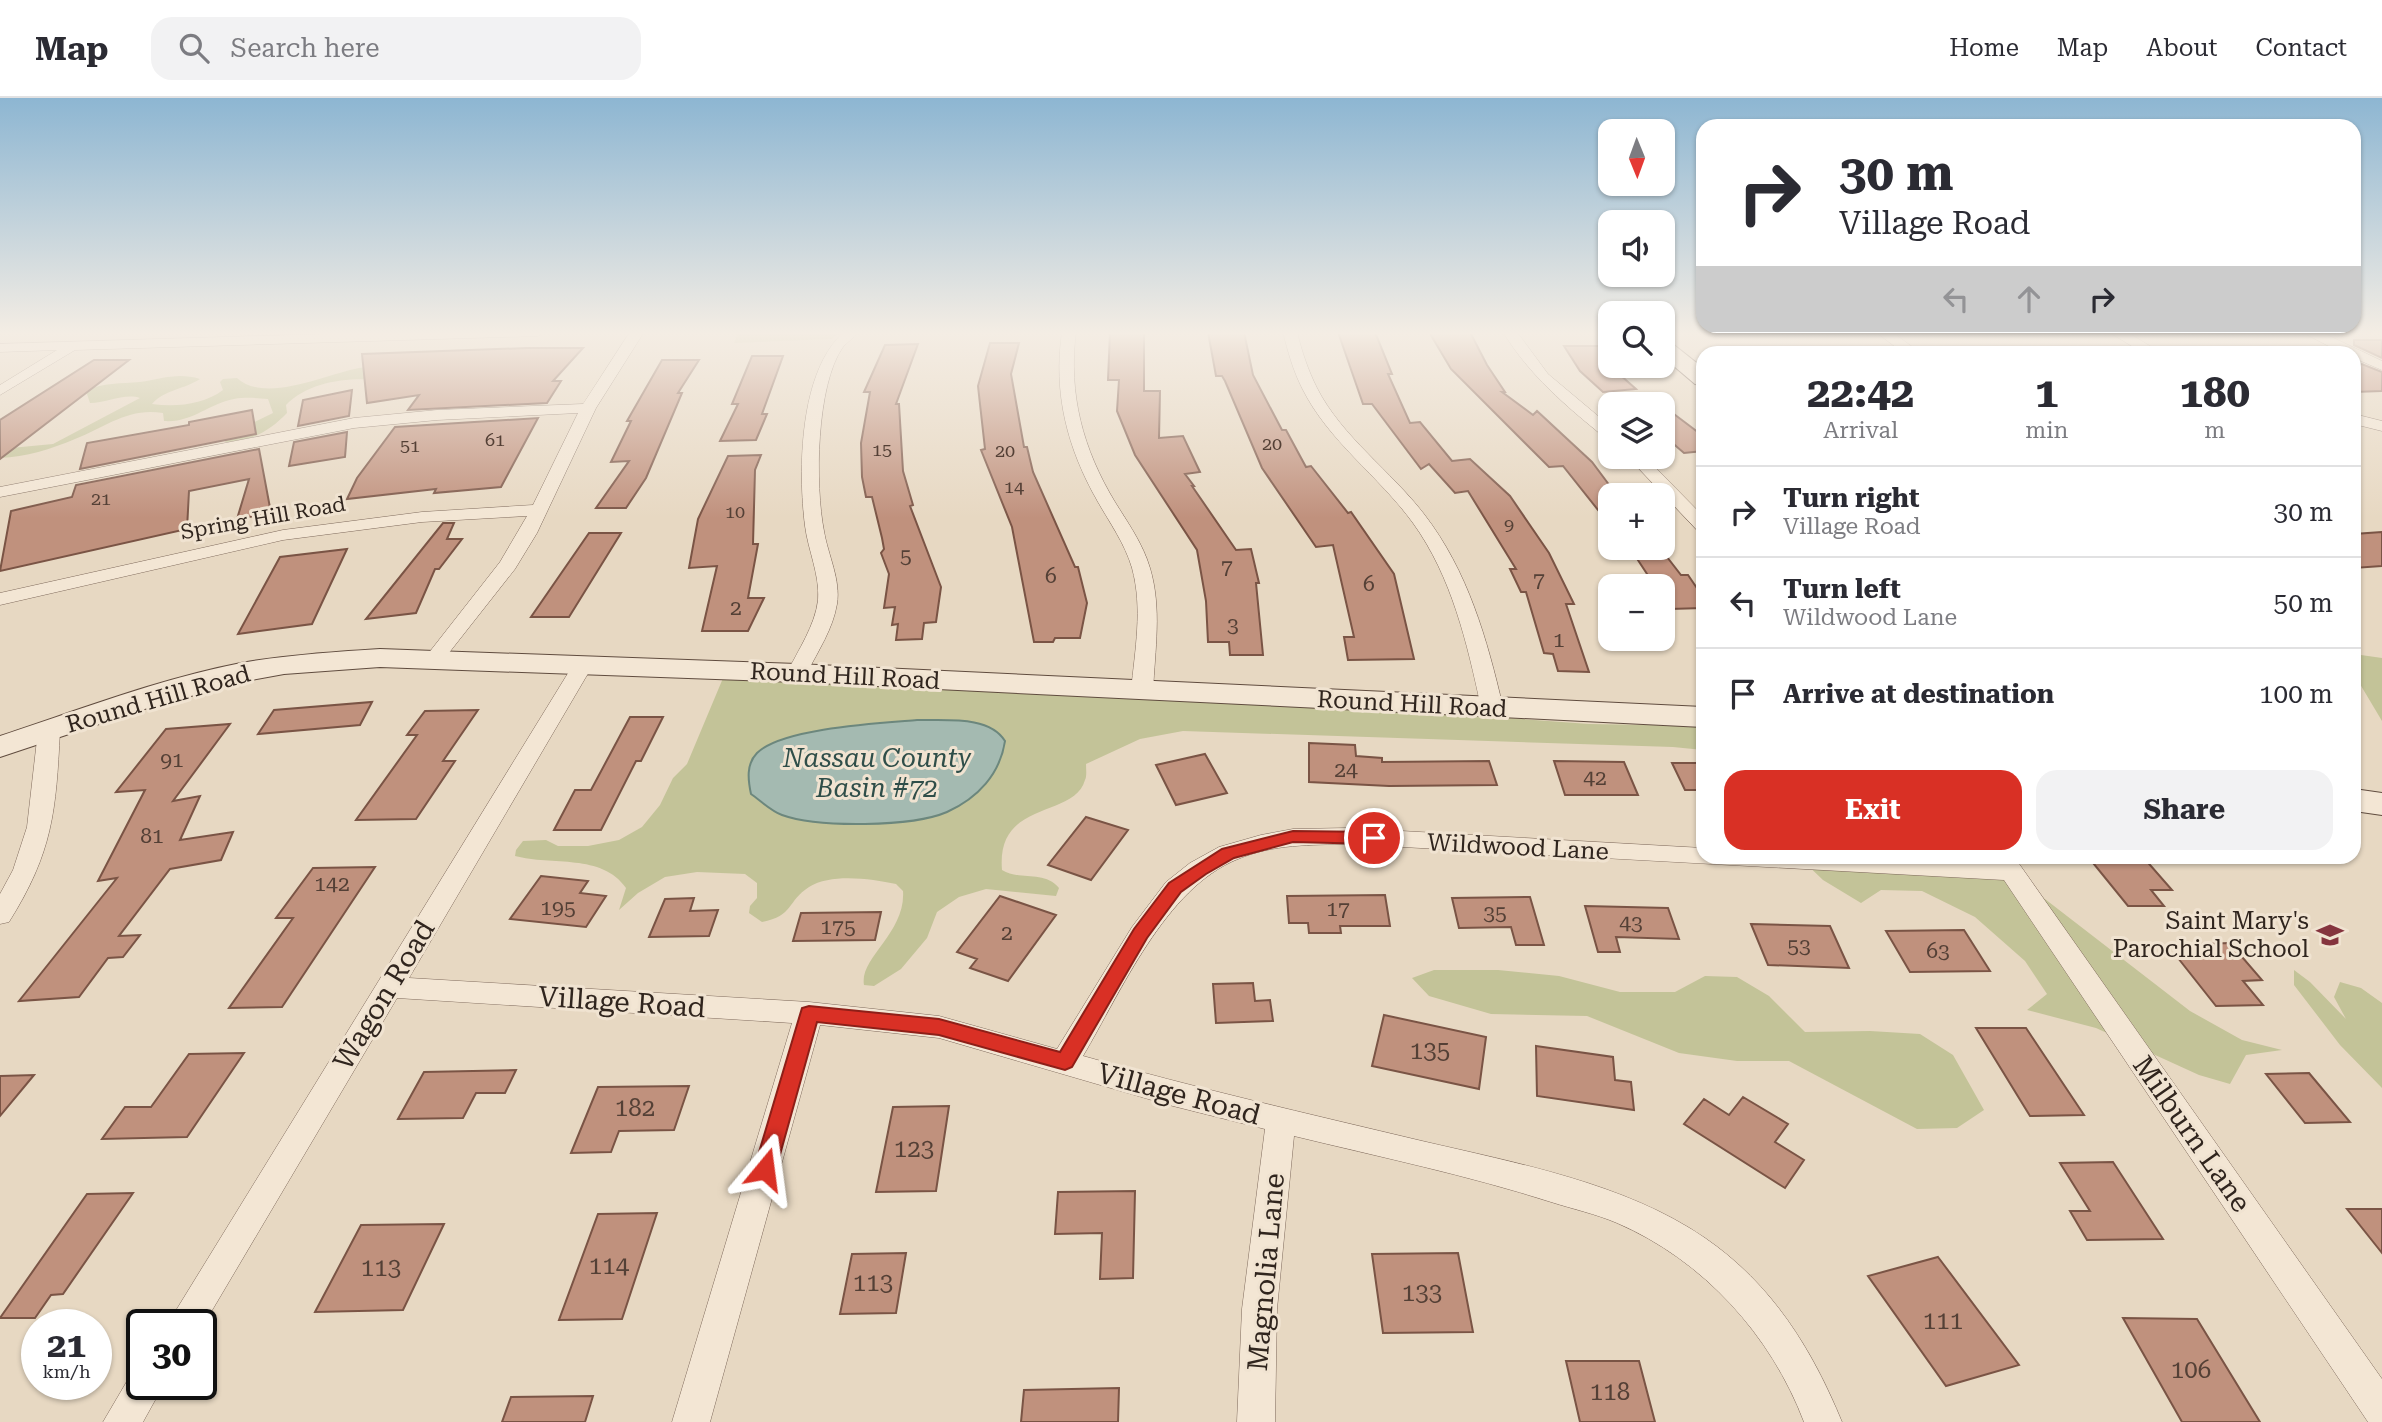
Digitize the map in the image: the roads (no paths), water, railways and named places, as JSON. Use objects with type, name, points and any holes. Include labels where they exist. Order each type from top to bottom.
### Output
[{"type":"street","points":[[434,659],[508,565],[528,533],[597,394]]},
{"type":"street","points":[[797,673],[820,626],[829,595],[814,526],[810,492],[812,424],[820,394]]},
{"type":"street","points":[[1066,394],[1075,438],[1089,472],[1128,537],[1141,566],[1146,590],[1142,691]]},
{"type":"street","points":[[1311,394],[1344,440],[1419,520],[1452,571],[1475,632],[1492,707]]},
{"type":"street","points":[[1558,394],[1598,425]]},
{"type":"street","points":[[0,492],[354,423],[437,415],[588,408]]},
{"type":"street","points":[[2361,421],[2382,426]]},
{"type":"street","points":[[1648,469],[1696,519]]},
{"type":"street","name":"Spring Hill Road","points":[[0,599],[211,549],[296,533],[422,517],[539,510]]},
{"type":"street","name":"Round Hill Road","points":[[0,747],[164,692],[238,673],[328,660],[434,659],[797,673],[1696,717]]},
{"type":"street","name":"Wagon Road","points":[[194,1309],[583,665]]},
{"type":"street","points":[[0,915],[11,900],[36,848],[42,822],[49,731]]},
{"type":"street","points":[[2361,801],[2382,804]]},
{"type":"street","name":"Wildwood Lane","points":[[1065,1062],[1141,934],[1175,888],[1199,869],[1228,853],[1293,837],[1348,836],[1696,857]]},
{"type":"street","points":[[1966,864],[2007,865]]},
{"type":"street","name":"Milburn Lane","points":[[2007,865],[2382,1411]]},
{"type":"street","name":"Village Road","points":[[388,987],[809,1013],[939,1027],[1168,1093],[1517,1177],[1626,1211],[1694,1249],[1750,1299],[1791,1354],[1808,1384],[1823,1422]]},
{"type":"street","points":[[691,1422],[809,1013]]},
{"type":"street","name":"Magnolia Lane","points":[[1256,1422],[1255,1372],[1262,1258],[1281,1122]]},
{"type":"street","points":[[122,1422],[136,1400]]},
{"type":"water","name":"Nassau County Basin #72","points":[[917,720],[978,723],[998,733],[1005,741],[998,764],[986,784],[968,800],[947,812],[912,821],[889,823],[818,822],[782,815],[751,794],[749,767],[753,757],[770,745],[809,732]]},
{"type":"place","name":"Saint Mary's Parochial School","points":[[2330,935]]}]
